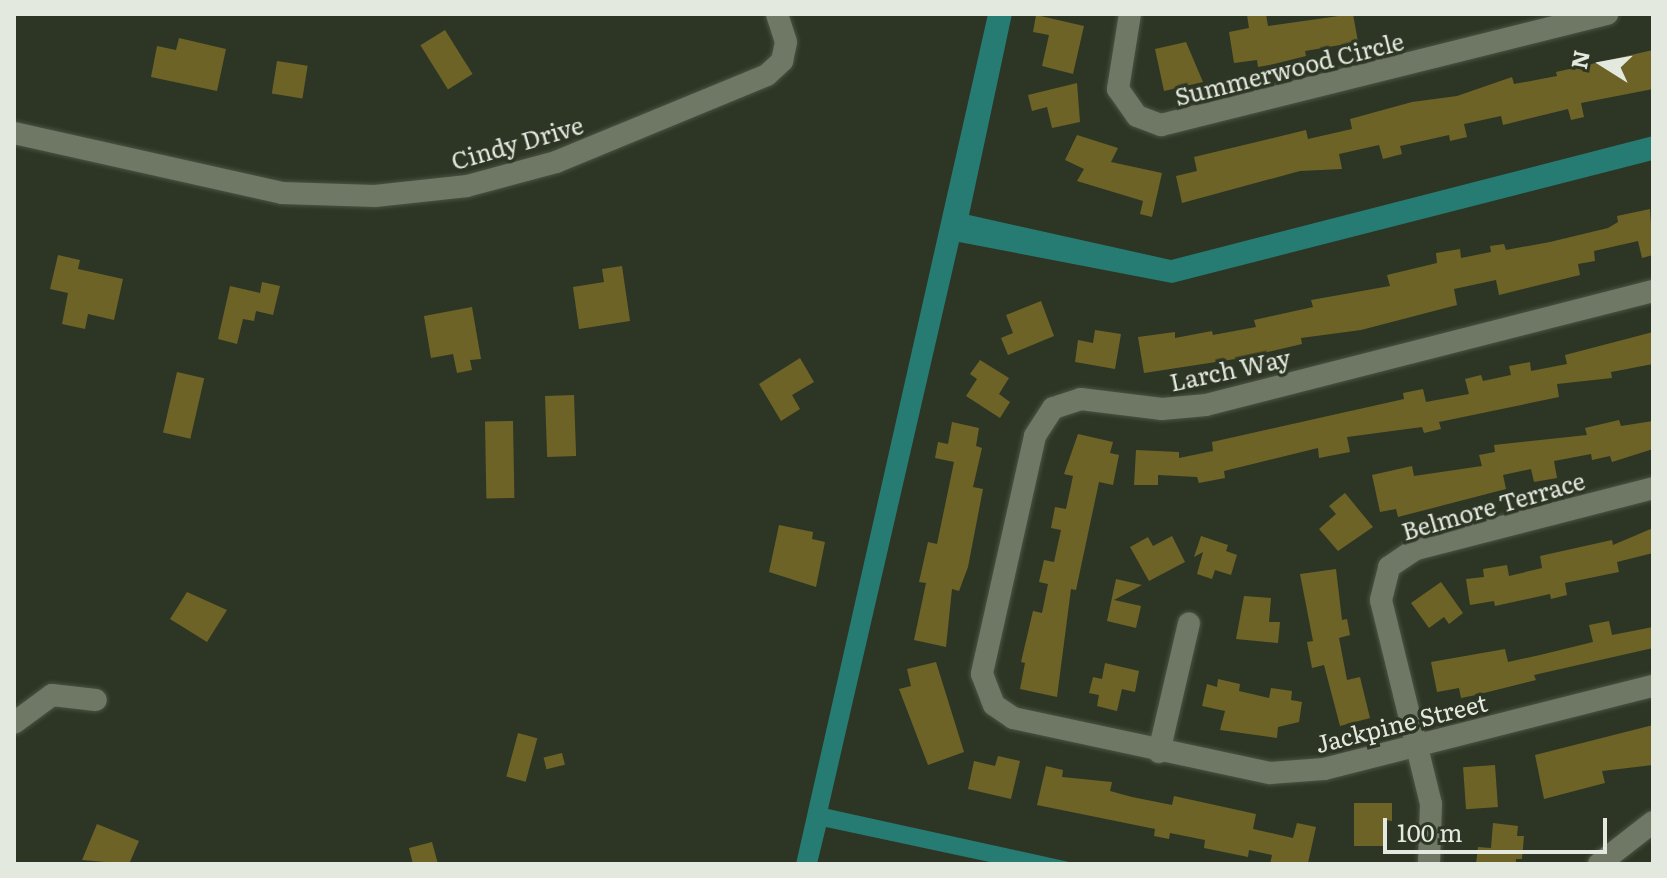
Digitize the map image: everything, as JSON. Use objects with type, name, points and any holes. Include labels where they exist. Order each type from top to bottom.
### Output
[{"type":"street","name":"Cindy Drive","points":[[14,133],[282,193],[421,193],[556,162],[767,75],[782,61],[786,42],[777,14]]},
{"type":"street","name":"Summerwood Circle","points":[[1130,14],[1118,89],[1137,116],[1161,125],[1605,14]]},
{"type":"street","name":"Larch Way","points":[[1159,752],[1013,718],[994,705],[984,686],[984,663],[1011,542],[1035,436],[1045,416],[1063,403],[1081,399],[1151,409],[1206,405],[1653,291]]},
{"type":"street","name":"Belmore Terrace","points":[[1429,864],[1431,804],[1381,600],[1389,567],[1416,549],[1653,488]]},
{"type":"street","points":[[1159,752],[1189,623]]},
{"type":"street","name":"Jackpine Street","points":[[1159,752],[1248,771],[1292,772],[1417,746],[1653,686]]},
{"type":"street","points":[[14,723],[52,695],[96,700]]},
{"type":"street","points":[[1599,864],[1653,822]]},
{"type":"water","points":[[988,14],[1012,14],[969,215],[1171,260],[1653,136],[1653,160],[1172,283],[959,242],[828,809],[1078,864],[999,864],[826,827],[817,864],[796,864]]},
{"type":"building","points":[[1266,14],[1268,26],[1353,14],[1358,42],[1305,51],[1306,56],[1258,67],[1257,60],[1234,63],[1229,32],[1249,28],[1247,15]]},
{"type":"building","points":[[1036,15],[1084,26],[1073,74],[1042,66],[1049,35],[1033,32]]},
{"type":"building","points":[[445,30],[473,74],[448,89],[420,45]]},
{"type":"building","points":[[179,38],[226,49],[217,91],[151,77],[157,46],[176,50]]},
{"type":"building","points":[[1186,42],[1203,82],[1164,91],[1155,49]]},
{"type":"building","points":[[1653,50],[1653,89],[1581,103],[1584,117],[1571,120],[1568,109],[1503,125],[1501,116],[1464,124],[1467,137],[1450,141],[1449,135],[1400,146],[1402,154],[1383,159],[1379,145],[1339,154],[1342,169],[1300,171],[1182,203],[1176,176],[1197,171],[1194,157],[1306,130],[1308,139],[1352,129],[1350,119],[1412,102],[1457,96],[1512,77],[1514,84],[1557,76],[1556,72]]},
{"type":"building","points":[[277,61],[308,66],[302,98],[272,94]]},
{"type":"building","points":[[1077,83],[1080,122],[1052,128],[1047,107],[1032,111],[1028,95]]},
{"type":"building","points":[[1077,135],[1118,148],[1111,162],[1162,173],[1152,217],[1140,214],[1143,201],[1077,181],[1084,169],[1065,160]]},
{"type":"building","points":[[1650,209],[1653,255],[1642,258],[1638,241],[1594,251],[1595,261],[1578,264],[1580,275],[1499,295],[1496,280],[1454,289],[1457,305],[1361,330],[1301,338],[1302,344],[1242,358],[1144,373],[1138,337],[1175,332],[1175,338],[1212,331],[1213,335],[1256,327],[1254,320],[1313,307],[1311,300],[1390,286],[1387,275],[1437,263],[1436,253],[1460,249],[1461,258],[1491,252],[1490,246],[1504,244],[1506,250],[1550,242],[1608,228],[1618,222],[1617,216]]},
{"type":"building","points":[[58,255],[80,260],[78,269],[123,279],[114,320],[88,314],[85,329],[62,324],[68,293],[50,289]]},
{"type":"building","points":[[622,266],[630,321],[579,329],[573,287],[604,282],[602,269]]},
{"type":"building","points":[[262,282],[280,286],[273,315],[256,311],[254,321],[243,319],[237,344],[218,339],[230,286],[260,293]]},
{"type":"building","points":[[1041,301],[1054,336],[1008,355],[1001,338],[1013,333],[1006,315]]},
{"type":"building","points":[[472,307],[481,359],[470,360],[472,370],[457,373],[453,354],[431,358],[424,316]]},
{"type":"building","points":[[1095,330],[1121,334],[1115,369],[1075,362],[1078,340],[1093,343]]},
{"type":"building","points":[[1653,332],[1653,364],[1611,372],[1612,378],[1557,384],[1559,397],[1439,422],[1441,429],[1424,433],[1422,427],[1347,437],[1350,452],[1319,458],[1318,448],[1224,471],[1225,478],[1199,483],[1197,477],[1158,475],[1158,485],[1134,485],[1136,450],[1179,452],[1179,458],[1213,451],[1212,442],[1404,399],[1403,393],[1423,389],[1426,402],[1469,394],[1465,379],[1481,375],[1483,381],[1511,375],[1509,366],[1530,362],[1531,371],[1567,364],[1565,355]]},
{"type":"building","points":[[800,358],[814,382],[792,395],[800,409],[781,421],[759,384]]},
{"type":"building","points":[[980,360],[1009,378],[999,394],[1010,402],[1000,418],[966,396],[977,379],[970,374]]},
{"type":"building","points":[[177,372],[204,378],[190,439],[163,432]]},
{"type":"building","points":[[574,395],[576,456],[547,457],[545,396]]},
{"type":"building","points":[[1619,420],[1621,426],[1653,421],[1653,449],[1612,462],[1610,456],[1592,460],[1591,454],[1554,461],[1557,478],[1534,482],[1531,469],[1503,475],[1506,489],[1398,517],[1396,509],[1380,512],[1372,475],[1412,466],[1414,476],[1482,466],[1479,455],[1495,452],[1494,445],[1587,435],[1585,428]]},
{"type":"building","points":[[485,421],[513,421],[514,498],[486,498]]},
{"type":"building","points":[[952,422],[979,428],[976,446],[982,448],[973,487],[983,489],[968,567],[959,591],[952,589],[946,647],[914,640],[926,583],[919,582],[928,542],[937,544],[954,462],[935,458],[938,442],[948,444]]},
{"type":"building","points":[[1078,434],[1113,442],[1110,453],[1119,455],[1113,485],[1099,482],[1076,590],[1071,589],[1057,697],[1020,689],[1025,663],[1021,662],[1033,611],[1042,613],[1048,584],[1039,582],[1044,560],[1054,562],[1061,530],[1051,528],[1055,507],[1066,509],[1073,476],[1064,474]]},
{"type":"building","points":[[1345,493],[1373,527],[1338,551],[1319,529],[1336,514],[1329,506]]},
{"type":"building","points":[[779,525],[813,532],[812,539],[825,542],[816,587],[769,572]]},
{"type":"building","points":[[1653,528],[1653,553],[1617,562],[1619,572],[1565,583],[1567,595],[1551,599],[1550,594],[1495,606],[1494,601],[1470,605],[1466,579],[1484,577],[1483,569],[1507,565],[1509,576],[1542,568],[1540,556],[1612,540],[1613,545]]},
{"type":"building","points":[[1172,536],[1185,562],[1149,581],[1130,547],[1148,537],[1153,546]]},
{"type":"building","points":[[1201,536],[1228,545],[1226,551],[1237,555],[1231,575],[1215,570],[1212,579],[1197,574],[1203,552],[1194,557]]},
{"type":"building","points":[[1336,569],[1342,620],[1347,619],[1350,635],[1339,638],[1347,680],[1360,677],[1370,718],[1340,726],[1324,665],[1312,668],[1307,642],[1313,641],[1300,574]]},
{"type":"building","points":[[1116,579],[1142,585],[1114,600],[1141,606],[1136,628],[1107,621]]},
{"type":"building","points":[[1441,582],[1463,613],[1449,624],[1444,617],[1429,628],[1411,603]]},
{"type":"building","points":[[187,592],[227,610],[207,642],[170,619]]},
{"type":"building","points":[[1244,596],[1271,598],[1269,622],[1280,622],[1278,643],[1236,639]]},
{"type":"building","points":[[1609,621],[1612,635],[1653,627],[1653,648],[1534,675],[1536,680],[1476,695],[1461,698],[1459,688],[1437,692],[1431,662],[1505,649],[1508,662],[1540,655],[1593,642],[1589,625]]},
{"type":"building","points":[[936,662],[964,752],[928,765],[899,689],[911,686],[907,669]]},
{"type":"building","points":[[1105,663],[1139,671],[1135,692],[1122,689],[1117,711],[1097,706],[1099,695],[1089,693],[1093,677],[1102,679]]},
{"type":"building","points":[[1218,679],[1240,684],[1239,691],[1269,698],[1271,688],[1292,691],[1291,700],[1302,702],[1299,722],[1278,727],[1277,738],[1220,730],[1225,711],[1202,706],[1207,684],[1217,687]]},
{"type":"building","points":[[1653,725],[1653,765],[1602,771],[1605,783],[1544,799],[1535,755]]},
{"type":"building","points":[[518,733],[537,738],[526,782],[506,776]]},
{"type":"building","points":[[562,753],[565,765],[546,769],[544,758]]},
{"type":"building","points":[[998,756],[1020,761],[1011,799],[968,789],[974,761],[995,766]]},
{"type":"building","points":[[1495,765],[1498,807],[1466,809],[1463,767]]},
{"type":"building","points":[[1046,766],[1063,770],[1062,777],[1112,782],[1110,791],[1132,797],[1172,805],[1174,796],[1256,814],[1253,829],[1293,838],[1297,823],[1316,827],[1308,863],[1270,864],[1272,855],[1249,850],[1248,857],[1204,848],[1205,840],[1170,833],[1169,839],[1154,836],[1155,829],[1037,805]]},
{"type":"building","points":[[1354,803],[1392,803],[1392,821],[1384,820],[1384,846],[1354,846]]},
{"type":"building","points":[[1493,823],[1518,826],[1517,836],[1524,836],[1522,859],[1516,859],[1516,864],[1476,864],[1478,847],[1491,848]]},
{"type":"building","points":[[97,824],[139,841],[129,864],[82,860]]},
{"type":"building","points":[[432,842],[438,864],[413,864],[409,848]]}]
